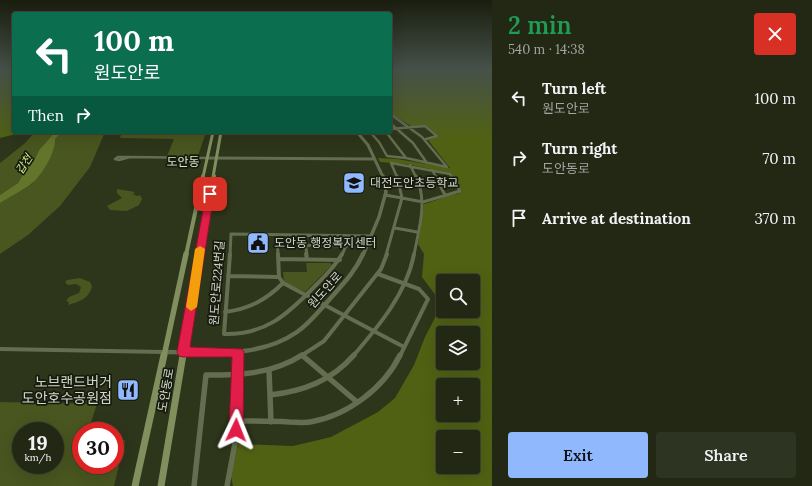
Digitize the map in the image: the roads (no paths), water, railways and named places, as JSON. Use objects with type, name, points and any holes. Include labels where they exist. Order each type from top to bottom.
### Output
[{"type":"main road","name":"도안동로","points":[[135,486],[212,134]]},
{"type":"main road","name":"도안동로","points":[[161,486],[221,134]]},
{"type":"street","points":[[372,134],[379,142],[387,156],[406,158],[447,167],[426,139],[412,127],[392,115]]},
{"type":"street","points":[[392,124],[413,143],[427,163]]},
{"type":"street","points":[[392,129],[425,126],[437,136],[426,139]]},
{"type":"street","name":"원도안로","points":[[164,352],[238,352],[259,349],[287,338],[311,320],[357,268],[372,236],[385,195],[385,185],[374,159],[360,134]]},
{"type":"street","points":[[388,134],[406,158]]},
{"type":"street","points":[[131,157],[120,160],[115,159],[118,157],[131,157],[207,158],[374,159]]},
{"type":"street","points":[[194,486],[206,375],[238,375],[269,370],[303,356],[324,341],[378,274],[388,251],[402,198],[401,186],[391,163],[410,165],[450,174],[460,188],[460,191],[458,192],[424,202],[402,198],[385,195]]},
{"type":"street","points":[[270,395],[289,394],[311,388],[328,377],[353,357],[373,331],[404,284],[409,275],[414,256],[417,232],[424,202],[419,181],[410,165]]},
{"type":"street","points":[[432,170],[445,195]]},
{"type":"street","points":[[398,179],[439,183]]},
{"type":"street","points":[[395,228],[417,232]]},
{"type":"street","name":"원도안로224번길","points":[[307,295],[296,307],[274,324],[246,333],[224,334],[231,234],[372,236]]},
{"type":"street","points":[[277,235],[279,277],[283,283],[404,347]]},
{"type":"street","points":[[304,235],[307,260]]},
{"type":"street","points":[[307,295],[340,260],[350,236]]},
{"type":"street","points":[[305,245],[347,246]]},
{"type":"street","points":[[279,259],[340,260]]},
{"type":"street","points":[[237,421],[310,422],[323,419],[357,402],[384,382],[394,368],[428,299],[422,291],[378,274]]},
{"type":"street","points":[[228,276],[279,277]]},
{"type":"street","points":[[225,312],[243,309],[259,303],[267,298],[283,283]]},
{"type":"street","name":"도안동로","points":[[0,348],[164,352]]},
{"type":"street","points":[[227,486],[235,447],[238,352]]},
{"type":"street","points":[[303,356],[357,402]]},
{"type":"street","points":[[269,370],[271,422]]},
{"type":"place","name":"대전도안초등학교","points":[[354,183]]},
{"type":"place","name":"도안동 행정복지센터","points":[[258,243]]},
{"type":"place","name":"노브랜드버거 도안호수공원점","points":[[128,390]]},
{"type":"district","name":"도안동","points":[[183,162]]},
{"type":"water label","name":"갑천","points":[[24,164]]}]
